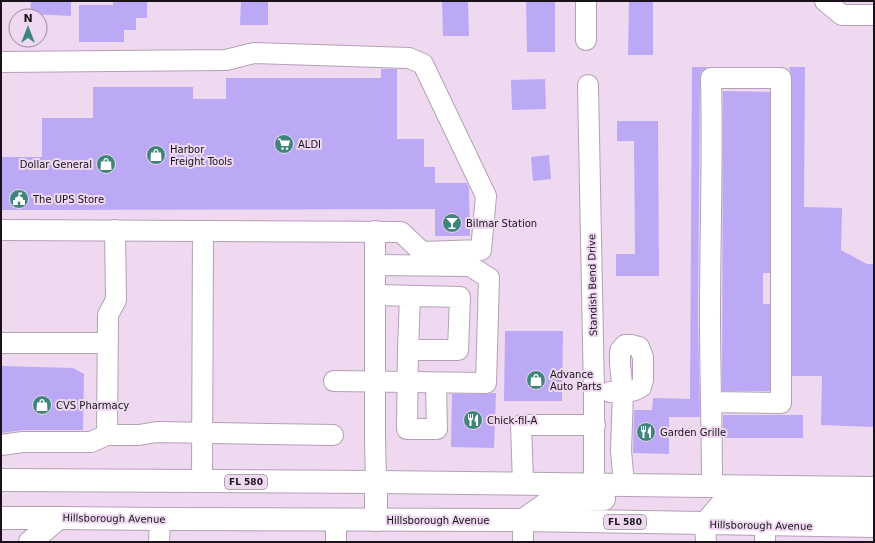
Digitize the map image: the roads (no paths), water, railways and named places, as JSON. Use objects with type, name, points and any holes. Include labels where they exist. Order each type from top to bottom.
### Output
[{"type":"main road","name":"FL 580","points":[[1,480],[523,483],[874,488]]},
{"type":"main road","points":[[376,482],[376,520]]},
{"type":"main road","points":[[523,520],[553,499],[658,500],[685,485]]},
{"type":"main road","points":[[706,533],[720,506],[874,508]]},
{"type":"main road","name":"Hillsborough Avenue","points":[[1,518],[523,520],[706,533],[765,533],[874,526]]},
{"type":"main road","points":[[30,542],[59,518]]},
{"type":"street","points":[[586,1],[586,40]]},
{"type":"street","points":[[825,1],[842,15],[874,15]]},
{"type":"street","points":[[1,62],[226,60],[254,53],[409,58],[423,64],[486,196],[481,250],[422,252],[401,232],[1,230]]},
{"type":"street","points":[[711,402],[781,403],[781,78],[711,78],[710,316],[711,402],[712,486]]},
{"type":"street","name":"Standish Bend Drive","points":[[588,85],[595,425],[594,484]]},
{"type":"street","points":[[107,435],[108,315],[116,300],[115,230]]},
{"type":"street","points":[[202,482],[203,231]]},
{"type":"street","points":[[375,231],[376,482]]},
{"type":"street","points":[[334,381],[486,383],[489,278],[470,266],[375,265]]},
{"type":"street","points":[[376,295],[460,296],[458,350],[408,350]]},
{"type":"street","points":[[410,296],[407,429],[437,429],[436,383]]},
{"type":"street","points":[[1,343],[108,343]]},
{"type":"street","points":[[594,392],[623,393],[621,450],[624,484]]},
{"type":"street","points":[[523,483],[521,426],[595,425]]},
{"type":"street","points":[[1,445],[22,442],[91,442],[107,435],[139,435],[157,432],[333,435]]},
{"type":"street","points":[[159,542],[160,519]]},
{"type":"street","points":[[336,520],[336,542]]},
{"type":"street","points":[[523,520],[523,542]]},
{"type":"place","name":"ALDI","points":[[284,144]]},
{"type":"place","name":"Harbor Freight Tools","points":[[156,155]]},
{"type":"place","name":"Dollar General","points":[[106,164]]},
{"type":"place","name":"The UPS Store","points":[[19,199]]},
{"type":"place","name":"Bilmar Station","points":[[452,223]]},
{"type":"place","name":"Advance Auto Parts","points":[[536,380]]},
{"type":"place","name":"CVS Pharmacy","points":[[42,405]]},
{"type":"place","name":"Chick-fil-A","points":[[473,420]]},
{"type":"place","name":"Garden Grille","points":[[646,432]]}]
